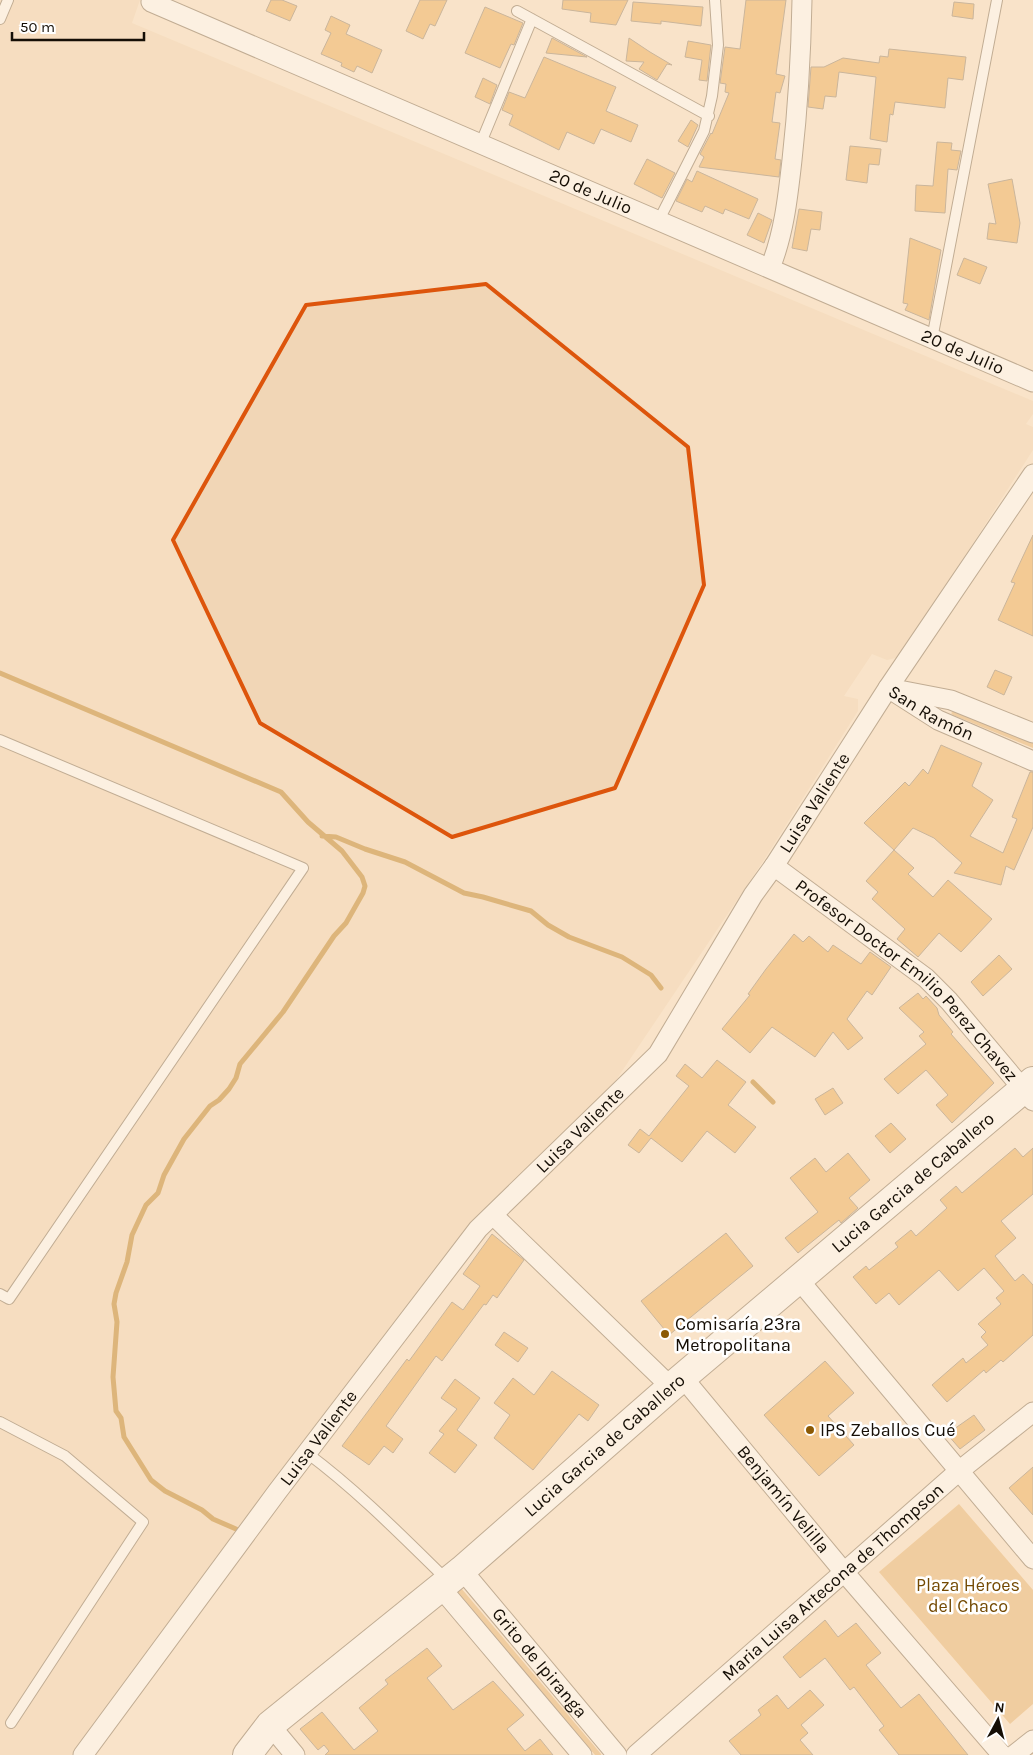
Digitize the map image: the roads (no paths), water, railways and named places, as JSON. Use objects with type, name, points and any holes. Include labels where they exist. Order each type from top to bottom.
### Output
[{"type":"street","name":"20 de Julio","points":[[152,0],[151,2],[480,145],[1033,382]]},
{"type":"street","points":[[770,268],[777,250],[789,184],[798,106],[802,0]]},
{"type":"street","name":"Luisa Valiente","points":[[83,1755],[307,1453],[478,1229],[658,1054],[753,895],[774,866],[888,688],[1033,474]]},
{"type":"street","name":"San Ramón","points":[[888,688],[950,700],[1033,733]]},
{"type":"street","name":"San Ramón","points":[[888,688],[938,720],[1033,761]]},
{"type":"street","name":"Profesor Doctor Emilio Perez Chavez","points":[[774,866],[926,978],[1030,1091]]},
{"type":"street","name":"Lucia Garcia de Caballero","points":[[248,1755],[270,1725],[451,1580],[799,1280],[1030,1091]]},
{"type":"street","name":"Benjamín Velilla","points":[[493,1215],[678,1383],[1002,1755]]},
{"type":"street","points":[[799,1280],[1033,1559]]},
{"type":"street","name":"Maria Luisa Artecona de Thompson","points":[[636,1755],[959,1471],[1033,1412]]},
{"type":"street","name":"Grito de Ipiranga","points":[[451,1580],[582,1755]]},
{"type":"street","name":"Grito de Ipiranga","points":[[451,1580],[617,1755]]},
{"type":"street","points":[[270,1725],[295,1755]]},
{"type":"street","points":[[1014,1755],[1033,1740]]},
{"type":"lane","points":[[0,19],[8,0]]},
{"type":"lane","points":[[658,222],[704,131],[709,116],[718,45],[715,0]]},
{"type":"lane","points":[[932,339],[997,0]]},
{"type":"lane","points":[[517,11],[709,116]]},
{"type":"lane","points":[[480,145],[532,19]]},
{"type":"lane","points":[[0,740],[304,868],[9,1298],[0,1294]]},
{"type":"lane","points":[[0,1422],[65,1456],[143,1522],[11,1723]]},
{"type":"lane","points":[[307,1453],[335,1474],[451,1580]]},
{"type":"waterway","points":[[0,673],[281,792],[308,822],[342,851],[362,877],[365,886],[346,923],[334,936],[283,1012],[240,1064],[236,1078],[229,1089],[219,1100],[210,1106],[184,1139],[164,1175],[158,1193],[146,1205],[132,1235],[127,1262],[116,1293],[114,1304],[117,1322],[113,1377],[116,1411],[121,1418],[124,1437],[151,1480],[165,1491],[202,1510],[213,1519],[236,1529]]},
{"type":"waterway","points":[[322,836],[336,837],[405,862],[464,893],[531,911],[548,925],[569,937],[622,957],[651,975],[661,988]]},
{"type":"waterway","points":[[753,1082],[773,1102]]},
{"type":"place","name":"Comisaría 23ra Metropolitana","points":[[665,1334]]},
{"type":"place","name":"IPS Zeballos Cué","points":[[810,1430]]},
{"type":"park label","name":"Plaza Héroes del Chaco","points":[[968,1595]]}]
